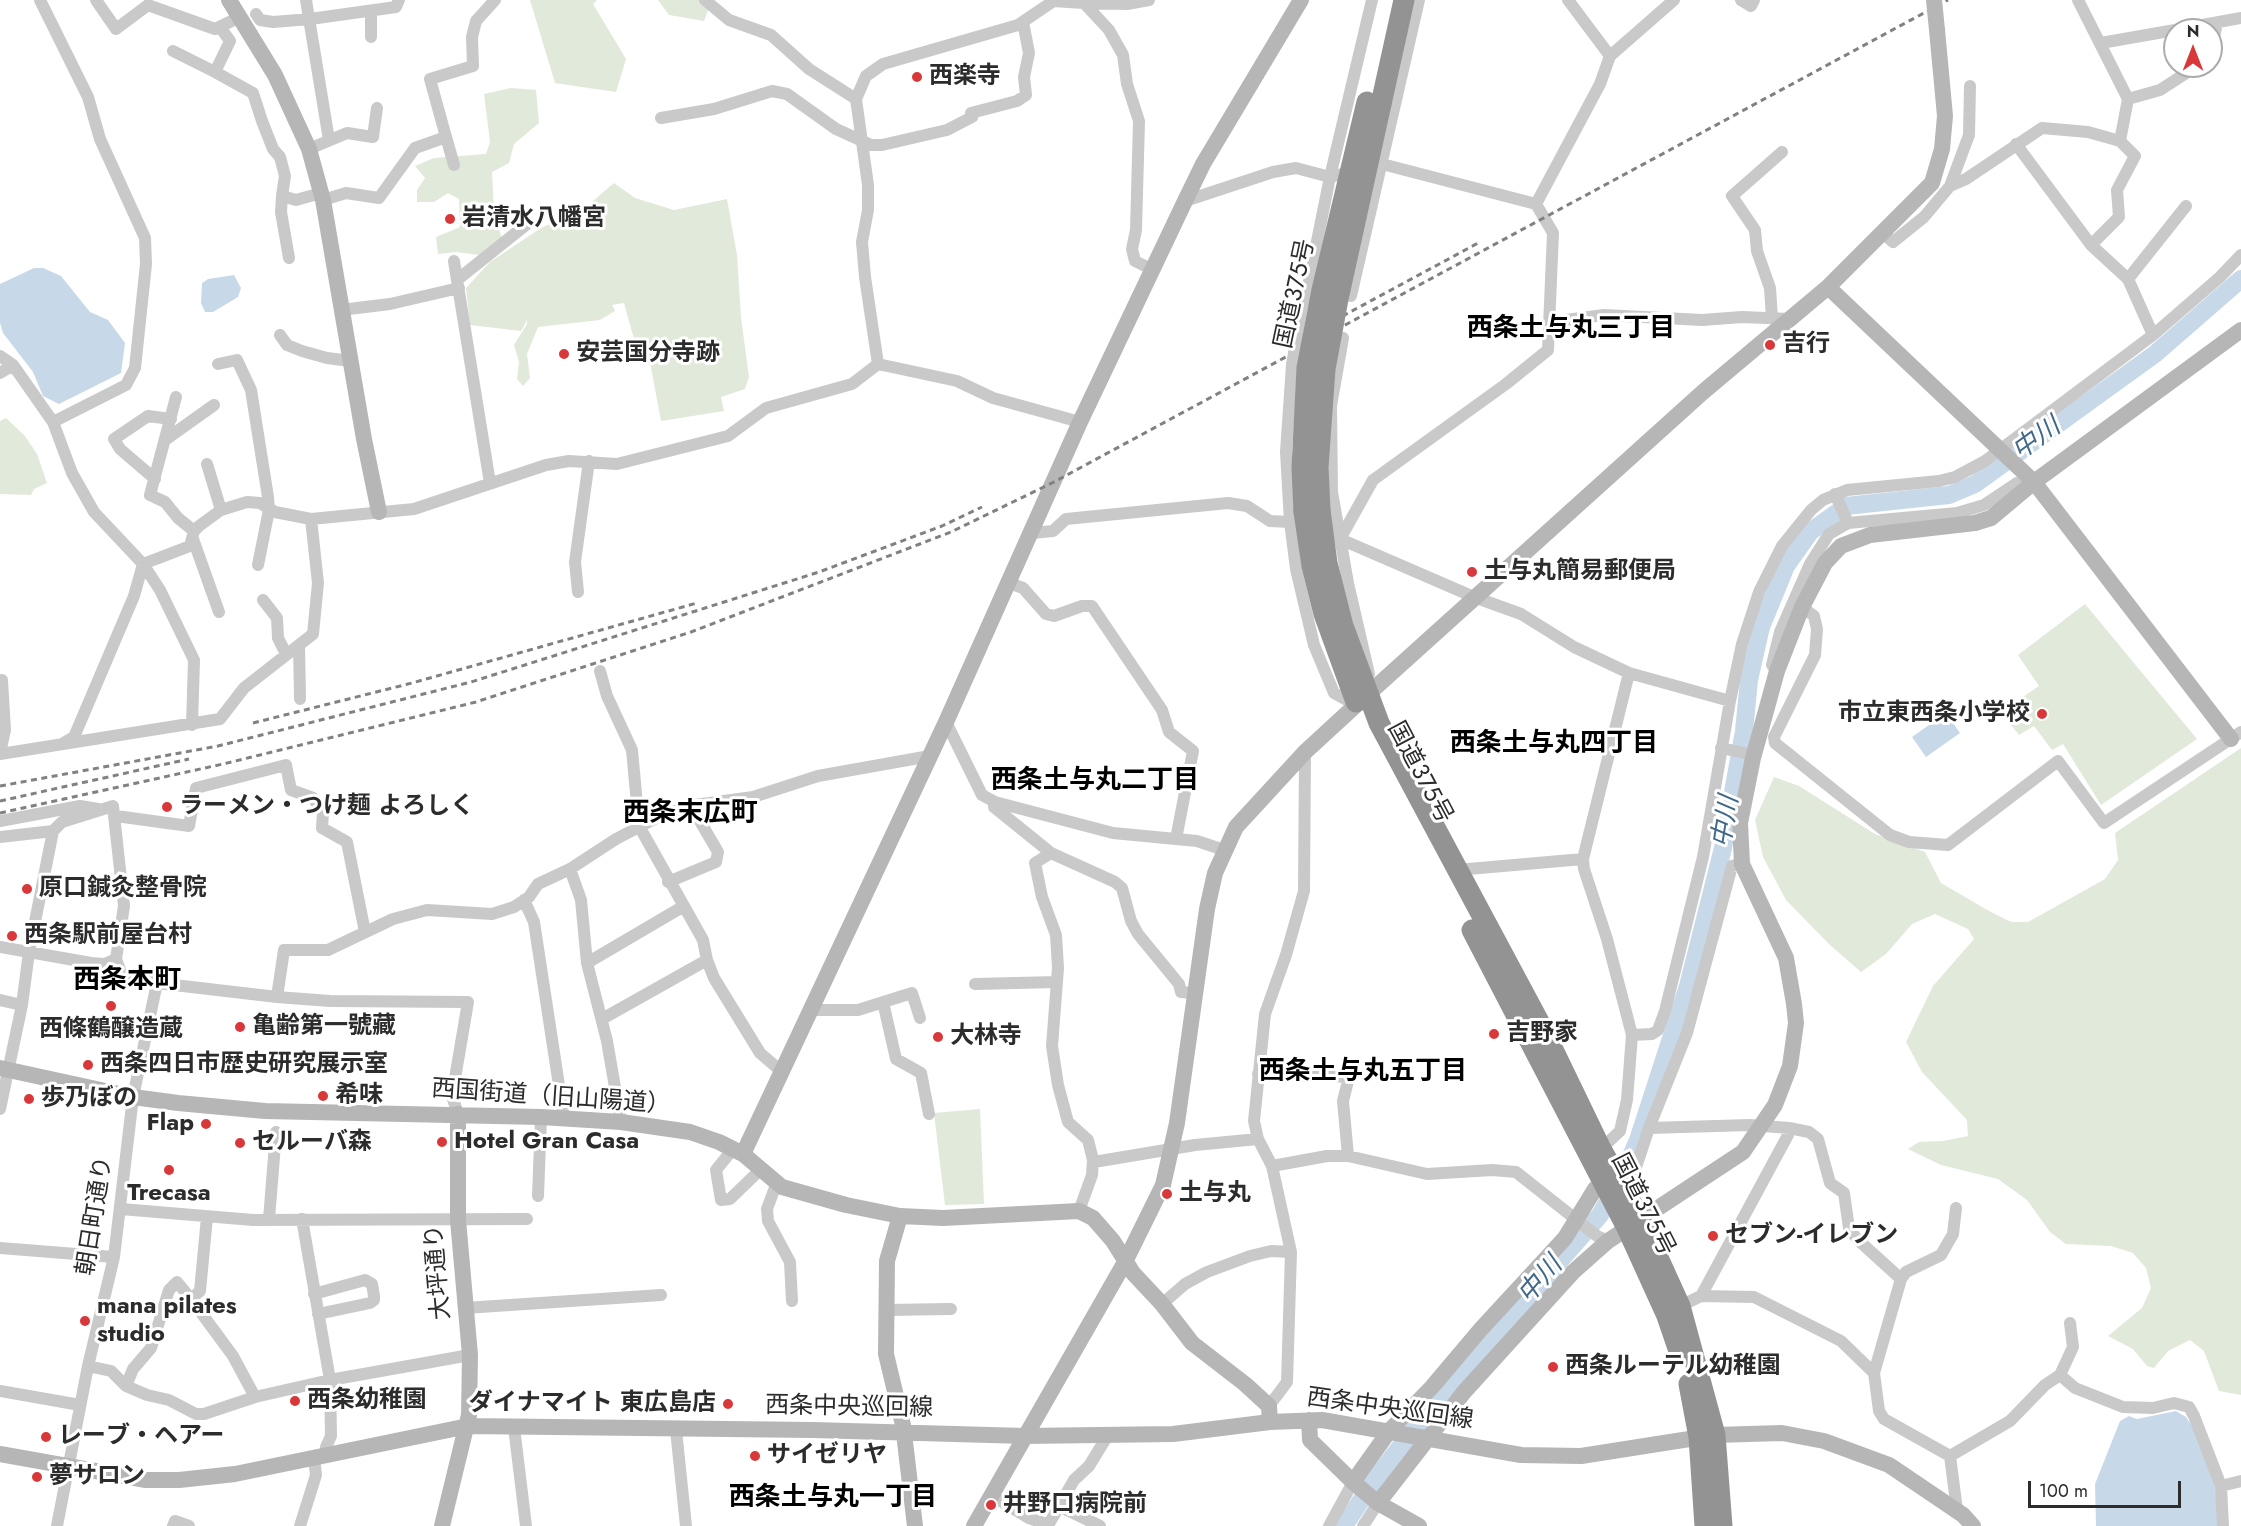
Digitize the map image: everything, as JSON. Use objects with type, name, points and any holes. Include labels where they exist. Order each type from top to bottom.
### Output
[{"type":"highway","name":"国道375号","points":[[1374,103],[1391,0]]},
{"type":"highway","name":"国道375号","points":[[1404,0],[1322,290],[1307,368],[1303,458],[1305,515],[1312,566],[1324,614],[1362,700],[1546,1035],[1603,1153],[1621,1200],[1680,1306],[1707,1436],[1722,1526]]},
{"type":"highway","name":"国道375号","points":[[1362,700],[1366,729],[1603,1183],[1621,1200]]},
{"type":"highway","name":"国道375号","points":[[1634,1224],[1707,1436],[1705,1526]]},
{"type":"street","points":[[40,0],[88,97],[100,139],[145,238],[146,264],[135,368],[126,385],[53,422]]},
{"type":"street","points":[[96,0],[116,29],[148,5],[215,28],[248,16]]},
{"type":"street","points":[[229,0],[248,16],[273,22],[396,7],[399,0]]},
{"type":"street","points":[[306,0],[328,140]]},
{"type":"street","points":[[454,165],[430,79],[473,66],[472,37],[476,21],[495,0]]},
{"type":"street","points":[[705,0],[729,20],[771,35],[809,69],[856,99]]},
{"type":"street","points":[[878,364],[863,254],[868,185],[856,99],[866,76],[883,64],[1023,22],[1040,5],[1054,1],[1127,4],[1149,0]]},
{"type":"street","points":[[760,1170],[730,1199],[721,1200],[716,1170],[738,1152],[782,1072],[946,722],[1080,422],[1185,201],[1203,164],[1301,0]]},
{"type":"street","points":[[1305,515],[1288,495],[1288,406],[1292,365],[1301,311],[1330,177],[1372,0]]},
{"type":"street","points":[[1308,286],[1351,296],[1419,0]]},
{"type":"street","points":[[1568,0],[1610,56]]},
{"type":"street","points":[[1536,204],[1600,84],[1610,56],[1674,0]]},
{"type":"street","points":[[1741,0],[1751,6],[1754,0]]},
{"type":"street","points":[[974,1526],[1125,1262],[1163,1185],[1172,1150],[1207,909],[1224,850],[1236,827],[1305,752],[1703,392],[1828,287],[1884,234],[1932,183],[1942,149],[1945,116],[1934,0]]},
{"type":"street","points":[[2078,0],[2128,99],[2120,141]]},
{"type":"street","points":[[1084,3],[1109,30],[1123,55],[1127,84],[1139,121],[1136,230],[1132,249],[1136,261],[1153,270]]},
{"type":"street","points":[[371,10],[371,37]]},
{"type":"street","points":[[248,16],[309,149],[322,197],[379,512]]},
{"type":"street","points":[[2223,22],[2241,18]]},
{"type":"street","points":[[661,118],[714,109],[772,91],[787,94],[836,129],[861,141],[882,145],[947,130],[972,117],[971,113],[1017,100],[1026,95],[1024,77],[1029,53],[1023,22]]},
{"type":"street","points":[[215,72],[230,41],[220,27]]},
{"type":"street","points":[[2101,43],[2163,32]]},
{"type":"street","points":[[173,51],[253,93],[266,130],[280,158],[285,176],[281,212],[289,258]]},
{"type":"street","points":[[2128,99],[2160,90],[2178,78]]},
{"type":"street","points":[[1884,234],[1893,242],[1923,217],[1950,186],[1969,135],[1970,86]]},
{"type":"street","points":[[309,149],[347,133],[373,137],[377,108]]},
{"type":"street","points":[[1950,186],[1966,179],[2042,128],[2088,132],[2120,141],[2135,156],[2116,190],[2119,217],[2091,245]]},
{"type":"street","points":[[282,196],[296,200],[346,193],[379,198],[416,148],[446,137]]},
{"type":"street","points":[[2016,144],[2091,245],[2128,279],[2153,335]]},
{"type":"street","points":[[1772,318],[1770,288],[1757,251],[1755,230],[1732,196],[1782,152]]},
{"type":"street","points":[[1185,201],[1273,172],[1296,168],[1330,177],[1382,164],[1536,204],[1553,233],[1548,350],[1506,384],[1373,480],[1340,539]]},
{"type":"street","points":[[2128,279],[2186,206]]},
{"type":"street","points":[[342,314],[349,309],[390,304],[458,284],[527,224]]},
{"type":"street","points":[[1632,1035],[1652,1034],[1658,1030],[1665,1011],[1703,857],[1721,748],[1742,644],[1759,592],[1791,533],[1811,510],[1847,490],[1955,477],[1985,461],[2153,335],[2220,277],[2241,255]]},
{"type":"street","points":[[454,261],[490,483]]},
{"type":"street","points":[[1802,607],[1814,616],[1817,629],[1815,655],[1774,737],[1775,743],[1890,835],[1909,842],[1948,845],[2058,761],[2104,823],[2236,736],[2034,482],[1828,287]]},
{"type":"street","points":[[1550,322],[1604,315],[1702,320],[1790,319]]},
{"type":"street","points":[[1364,1526],[1376,1502],[1424,1437],[1602,1238],[1634,1224],[1743,1152],[1775,1105],[1790,1066],[1796,1023],[1794,1004],[1786,958],[1751,890],[1742,864],[1740,823],[1751,754],[1777,671],[1802,607],[1825,563],[1841,546],[1870,535],[1975,523],[1991,518],[2034,482],[2241,330]]},
{"type":"street","points":[[280,334],[287,345],[302,351],[350,361]]},
{"type":"street","points":[[1343,338],[1331,406],[1332,492],[1340,539],[1367,659],[1369,676],[1362,700]]},
{"type":"street","points":[[0,356],[14,365],[53,422],[72,473],[94,512],[143,564],[160,590],[194,660],[192,725]]},
{"type":"street","points":[[218,364],[237,360],[251,390],[269,510],[258,565]]},
{"type":"street","points":[[143,564],[190,546],[193,535],[221,510],[247,502],[260,503],[269,510],[310,519],[414,509],[546,465],[589,461],[617,464],[728,436],[766,408],[852,384],[878,364],[957,381],[993,398],[1080,422]]},
{"type":"street","points":[[0,373],[14,365]]},
{"type":"street","points":[[176,397],[150,495],[165,502],[193,535],[219,612]]},
{"type":"street","points":[[165,440],[214,405]]},
{"type":"street","points":[[1288,406],[1331,406]]},
{"type":"street","points":[[155,479],[120,449],[114,439],[148,416],[171,419]]},
{"type":"street","points":[[578,592],[575,562],[589,461]]},
{"type":"street","points":[[207,464],[221,510]]},
{"type":"street","points":[[1777,671],[1772,665],[1780,632],[1810,564],[1828,534],[1847,521],[1957,513],[1984,505],[2017,483],[2034,482]]},
{"type":"street","points":[[1288,495],[1332,492]]},
{"type":"street","points":[[1836,496],[1847,521]]},
{"type":"street","points":[[1032,533],[1053,531],[1066,519],[1228,503],[1247,506],[1270,521],[1305,515]]},
{"type":"street","points":[[2,680],[5,730],[0,754],[220,719],[244,688],[314,634],[318,584],[310,519]]},
{"type":"street","points":[[1340,539],[1474,597],[1521,614],[1574,647],[1629,673],[1730,701]]},
{"type":"street","points":[[0,762],[56,751],[74,737],[134,596],[143,564]]},
{"type":"street","points":[[1009,583],[1023,588],[1046,614],[1054,616],[1082,606],[1092,606],[1162,710],[1169,732],[1193,751],[1176,839]]},
{"type":"street","points":[[263,600],[277,618],[278,638],[286,654]]},
{"type":"street","points":[[299,645],[300,699]]},
{"type":"street","points":[[600,671],[607,696],[632,750],[639,826],[668,882],[703,940],[714,978],[760,1053],[782,1072]]},
{"type":"street","points":[[1603,1153],[1620,1131],[1627,1100],[1632,1035],[1608,939],[1584,869],[1583,859],[1629,673]]},
{"type":"street","points":[[946,722],[982,795],[995,802],[1113,833],[1197,841],[1224,850]]},
{"type":"street","points":[[1721,748],[1751,754]]},
{"type":"street","points":[[1051,853],[1035,863],[1042,897],[1056,935],[1057,982],[1052,1046],[1058,1085],[1068,1122],[1088,1140],[1093,1160],[1092,1175],[1079,1211],[1092,1218],[1113,1241],[1125,1262],[1192,1343],[1245,1384],[1270,1414],[1287,1382],[1291,1252],[1272,1166],[1258,1139],[1254,1121],[1265,1014],[1286,955],[1304,891],[1305,752]]},
{"type":"street","points":[[277,997],[284,950],[328,950],[405,915],[438,910],[492,914],[514,908],[538,884],[570,869],[639,826],[662,815],[695,805],[753,797],[818,776],[930,756]]},
{"type":"street","points":[[116,816],[189,826],[196,788],[286,765],[291,790],[313,798],[323,813],[322,828],[347,842],[365,932]]},
{"type":"street","points":[[995,802],[994,807],[1051,853],[1115,882],[1122,888],[1129,904],[1131,921],[1138,934],[1179,984],[1181,992],[1194,993]]},
{"type":"street","points":[[668,882],[716,862],[718,852],[697,816],[695,805]]},
{"type":"street","points":[[0,820],[80,806],[99,809]]},
{"type":"street","points":[[0,1109],[4,1070],[22,1005],[29,952],[53,831],[62,822],[113,806],[116,816],[116,837],[124,906],[116,959],[122,975],[157,982],[277,997],[330,1001],[468,1002],[453,1096],[458,1114]]},
{"type":"street","points":[[0,837],[53,831]]},
{"type":"street","points":[[1456,870],[1583,859]]},
{"type":"street","points":[[1635,1170],[1648,1128],[1687,1034],[1732,866],[1742,864]]},
{"type":"street","points":[[570,869],[581,900],[587,963],[602,1019],[621,1122]]},
{"type":"street","points":[[524,900],[534,922],[564,1118]]},
{"type":"street","points":[[587,963],[684,906]]},
{"type":"street","points":[[0,947],[91,963],[105,964],[116,959]]},
{"type":"street","points":[[602,1019],[707,960]]},
{"type":"street","name":"朝日町通り","points":[[57,1526],[88,1366],[114,1257],[133,1097],[157,982]]},
{"type":"street","points":[[975,984],[1057,982]]},
{"type":"street","points":[[811,1010],[858,1010],[912,993],[920,1018]]},
{"type":"street","points":[[0,1000],[22,1005]]},
{"type":"street","points":[[883,1002],[896,1059],[921,1073],[929,1114]]},
{"type":"street","name":"西国街道（旧山陽道）","points":[[4,1070],[133,1097],[264,1111],[458,1114],[621,1122],[690,1132],[738,1152],[782,1187],[846,1205],[900,1216],[943,1218],[1079,1211]]},
{"type":"street","points":[[1258,1074],[1349,1077],[1343,1101],[1348,1156]]},
{"type":"street","name":"大坪通り","points":[[442,1526],[468,1426],[471,1355],[458,1220],[458,1114]]},
{"type":"street","points":[[538,1196],[541,1117]]},
{"type":"street","points":[[1648,1128],[1762,1125],[1809,1132],[1818,1139],[1830,1184],[1844,1193],[1849,1228],[1857,1239],[1900,1279]]},
{"type":"street","points":[[1701,1296],[1788,1135],[1789,1128]]},
{"type":"street","points":[[269,1219],[276,1132]]},
{"type":"street","points":[[1093,1160],[1100,1161],[1258,1139]]},
{"type":"street","points":[[1272,1166],[1326,1156],[1348,1156],[1427,1174],[1492,1170],[1516,1172],[1602,1238]]},
{"type":"street","points":[[777,1182],[767,1209],[768,1221],[790,1262],[792,1301]]},
{"type":"street","points":[[1329,1526],[1392,1430],[1565,1238],[1579,1220],[1595,1189],[1603,1183]]},
{"type":"street","points":[[1950,1456],[1884,1419],[1879,1411],[1874,1373],[1900,1279],[1906,1272],[1941,1255],[1953,1234],[1956,1208]]},
{"type":"street","points":[[121,1209],[207,1217],[269,1219],[527,1219]]},
{"type":"street","points":[[900,1216],[887,1261],[886,1354],[904,1432],[915,1526]]},
{"type":"street","points":[[191,1299],[200,1291],[207,1217]]},
{"type":"street","points":[[300,1526],[320,1456],[332,1436],[330,1380],[302,1219]]},
{"type":"street","points":[[0,1248],[114,1257]]},
{"type":"street","points":[[1162,1304],[1185,1284],[1207,1272],[1261,1253],[1291,1252]]},
{"type":"street","points":[[314,1294],[357,1281],[365,1280],[372,1284],[374,1300],[370,1303],[318,1314]]},
{"type":"street","points":[[126,1386],[133,1369],[151,1348],[169,1290],[177,1282],[233,1356],[255,1396]]},
{"type":"street","points":[[465,1308],[661,1295]]},
{"type":"street","points":[[1680,1306],[1701,1296],[1754,1297],[1841,1341],[1874,1373]]},
{"type":"street","points":[[885,1310],[951,1309]]},
{"type":"street","points":[[1950,1456],[2010,1421],[2045,1385],[2060,1375],[2073,1347],[2070,1323]]},
{"type":"street","points":[[88,1366],[111,1371],[126,1386],[147,1395],[169,1400],[196,1414],[219,1410],[255,1396],[471,1355]]},
{"type":"street","points":[[2060,1375],[2075,1388],[2123,1407],[2152,1408],[2174,1403],[2189,1407],[2221,1486],[2223,1526]]},
{"type":"street","points":[[0,1391],[80,1404]]},
{"type":"street","name":"西条中央巡回線","points":[[0,1454],[146,1480],[179,1480],[235,1474],[468,1426],[904,1432],[1024,1436],[1108,1435],[1173,1434],[1270,1414],[1392,1430],[1521,1455],[1581,1456],[1707,1436],[1782,1433],[1824,1441],[1889,1465],[1957,1510],[1973,1526]]},
{"type":"street","points":[[1309,1420],[1310,1440],[1355,1484],[1376,1502],[1419,1526]]},
{"type":"street","points":[[514,1427],[526,1526]]},
{"type":"street","points":[[676,1430],[686,1526]]},
{"type":"street","points":[[991,1495],[1046,1524],[1050,1522],[1074,1480],[1089,1466],[1108,1435]]},
{"type":"street","points":[[1950,1456],[1957,1510]]},
{"type":"street","points":[[2221,1486],[2241,1481]]},
{"type":"street","points":[[1059,1506],[1100,1526]]},
{"type":"street","points":[[173,1526],[175,1521],[189,1526]]},
{"type":"green space","points":[[530,0],[597,0],[593,4],[626,59],[616,92],[555,83]]},
{"type":"green space","points":[[658,0],[706,0],[710,5],[704,21],[669,15]]},
{"type":"green space","points":[[511,88],[536,90],[539,123],[514,144],[509,163],[492,172],[494,212],[504,246],[487,256],[456,252],[438,254],[436,237],[460,227],[459,199],[448,193],[434,202],[417,202],[417,190],[425,178],[415,166],[434,158],[486,154],[490,142],[484,94]]},
{"type":"green space","points":[[614,183],[635,198],[674,210],[727,199],[737,255],[741,318],[749,377],[745,389],[721,397],[724,411],[661,421],[649,357],[637,350],[624,303],[612,305],[615,311],[600,320],[538,327],[527,354],[530,378],[523,386],[517,379],[519,362],[514,345],[527,324],[527,320],[521,331],[470,325],[466,288],[490,262],[541,228],[586,207]]},
{"type":"green space","points":[[6,418],[25,436],[37,454],[47,483],[34,489],[31,495],[0,494],[0,421]]},
{"type":"green space","points":[[2085,604],[2197,739],[2101,805],[2063,744],[2052,750],[2034,726],[2019,735],[2001,712],[2039,686],[2018,655]]},
{"type":"green space","points":[[2241,748],[2241,1395],[2219,1391],[2204,1351],[2190,1340],[2168,1351],[2154,1368],[2147,1366],[2133,1349],[2108,1336],[2142,1308],[2151,1288],[2146,1268],[2133,1253],[2111,1246],[2066,1244],[2050,1232],[2027,1200],[1998,1179],[1941,1165],[1908,1149],[1919,1142],[1943,1141],[1968,1136],[1967,1120],[1922,1072],[1906,1042],[1933,986],[1974,939],[1968,929],[1935,914],[1912,924],[1886,954],[1861,972],[1829,944],[1786,900],[1763,857],[1755,820],[1774,777],[1799,786],[1875,834],[1925,852],[1941,883],[2011,922],[2028,922],[2105,879],[2118,860],[2115,833]]},
{"type":"green space","points":[[980,1109],[984,1204],[945,1205],[934,1113]]},
{"type":"water","points":[[34,268],[43,268],[61,276],[90,312],[108,320],[125,343],[121,373],[59,404],[43,396],[33,372],[3,333],[0,323],[0,284]]},
{"type":"water","points":[[234,275],[241,288],[238,297],[213,312],[205,312],[201,303],[202,283],[208,279]]},
{"type":"water","points":[[1946,713],[1960,733],[1926,757],[1912,737]]},
{"type":"water","points":[[2176,1411],[2186,1417],[2194,1429],[2215,1482],[2218,1526],[2096,1526],[2095,1484],[2120,1421],[2129,1416],[2137,1419]]},
{"type":"waterway","name":"中川","points":[[1344,1526],[1374,1481],[1431,1407],[1600,1215],[1620,1181],[1638,1140],[1688,986],[1723,848],[1744,731],[1749,680],[1761,627],[1786,566],[1810,532],[1846,506],[1949,495],[1975,484],[2155,354],[2241,279]]},
{"type":"railway","points":[[0,813],[223,764],[476,702],[691,632],[951,532],[1052,483],[1948,0]]},
{"type":"railway","points":[[1287,346],[1480,242]]},
{"type":"railway","points":[[0,786],[218,746],[471,682],[819,572],[942,526],[982,507]]},
{"type":"railway","points":[[253,723],[412,683],[697,603]]},
{"type":"railway","points":[[0,801],[189,759]]},
{"type":"place","name":"西楽寺","points":[[917,77]]},
{"type":"place","name":"岩清水八幡宮","points":[[450,219]]},
{"type":"place","name":"吉行","points":[[1770,345]]},
{"type":"place","name":"安芸国分寺跡","points":[[564,354]]},
{"type":"place","name":"土与丸簡易郵便局","points":[[1472,572]]},
{"type":"place","name":"市立東西条小学校","points":[[2042,714]]},
{"type":"place","name":"ラーメン・つけ麺 よろしく","points":[[167,807]]},
{"type":"place","name":"原口鍼灸整骨院","points":[[27,889]]},
{"type":"place","name":"西条駅前屋台村","points":[[12,936]]},
{"type":"place","name":"西條鶴醸造蔵","points":[[111,1006]]},
{"type":"place","name":"亀齢第一號藏","points":[[240,1027]]},
{"type":"place","name":"吉野家","points":[[1494,1034]]},
{"type":"place","name":"大林寺","points":[[938,1037]]},
{"type":"place","name":"西条四日市歴史研究展示室","points":[[88,1065]]},
{"type":"place","name":"希味","points":[[323,1096]]},
{"type":"place","name":"歩乃ぼの","points":[[29,1099]]},
{"type":"place","name":"Flap","points":[[206,1124]]},
{"type":"place","name":"Hotel Gran Casa","points":[[442,1142]]},
{"type":"place","name":"セルーバ森","points":[[240,1143]]},
{"type":"place","name":"Trecasa","points":[[169,1170]]},
{"type":"place","name":"土与丸","points":[[1167,1194]]},
{"type":"place","name":"セブン-イレブン","points":[[1713,1236]]},
{"type":"place","name":"mana pilates studio","points":[[85,1321]]},
{"type":"place","name":"西条ルーテル幼稚園","points":[[1553,1367]]},
{"type":"place","name":"西条幼稚園","points":[[295,1401]]},
{"type":"place","name":"ダイナマイト 東広島店","points":[[728,1404]]},
{"type":"place","name":"レーブ・ヘアー","points":[[46,1437]]},
{"type":"place","name":"サイゼリヤ","points":[[755,1456]]},
{"type":"place","name":"夢サロン","points":[[37,1477]]},
{"type":"place","name":"井野口病院前","points":[[991,1505]]},
{"type":"district","name":"西条土与丸三丁目","points":[[1571,330]]},
{"type":"district","name":"西条土与丸四丁目","points":[[1554,745]]},
{"type":"district","name":"西条土与丸二丁目","points":[[1095,782]]},
{"type":"district","name":"西条末広町","points":[[690,814]]},
{"type":"district","name":"西条本町","points":[[127,981]]},
{"type":"district","name":"西条土与丸五丁目","points":[[1363,1073]]},
{"type":"district","name":"西条土与丸一丁目","points":[[833,1499]]}]
